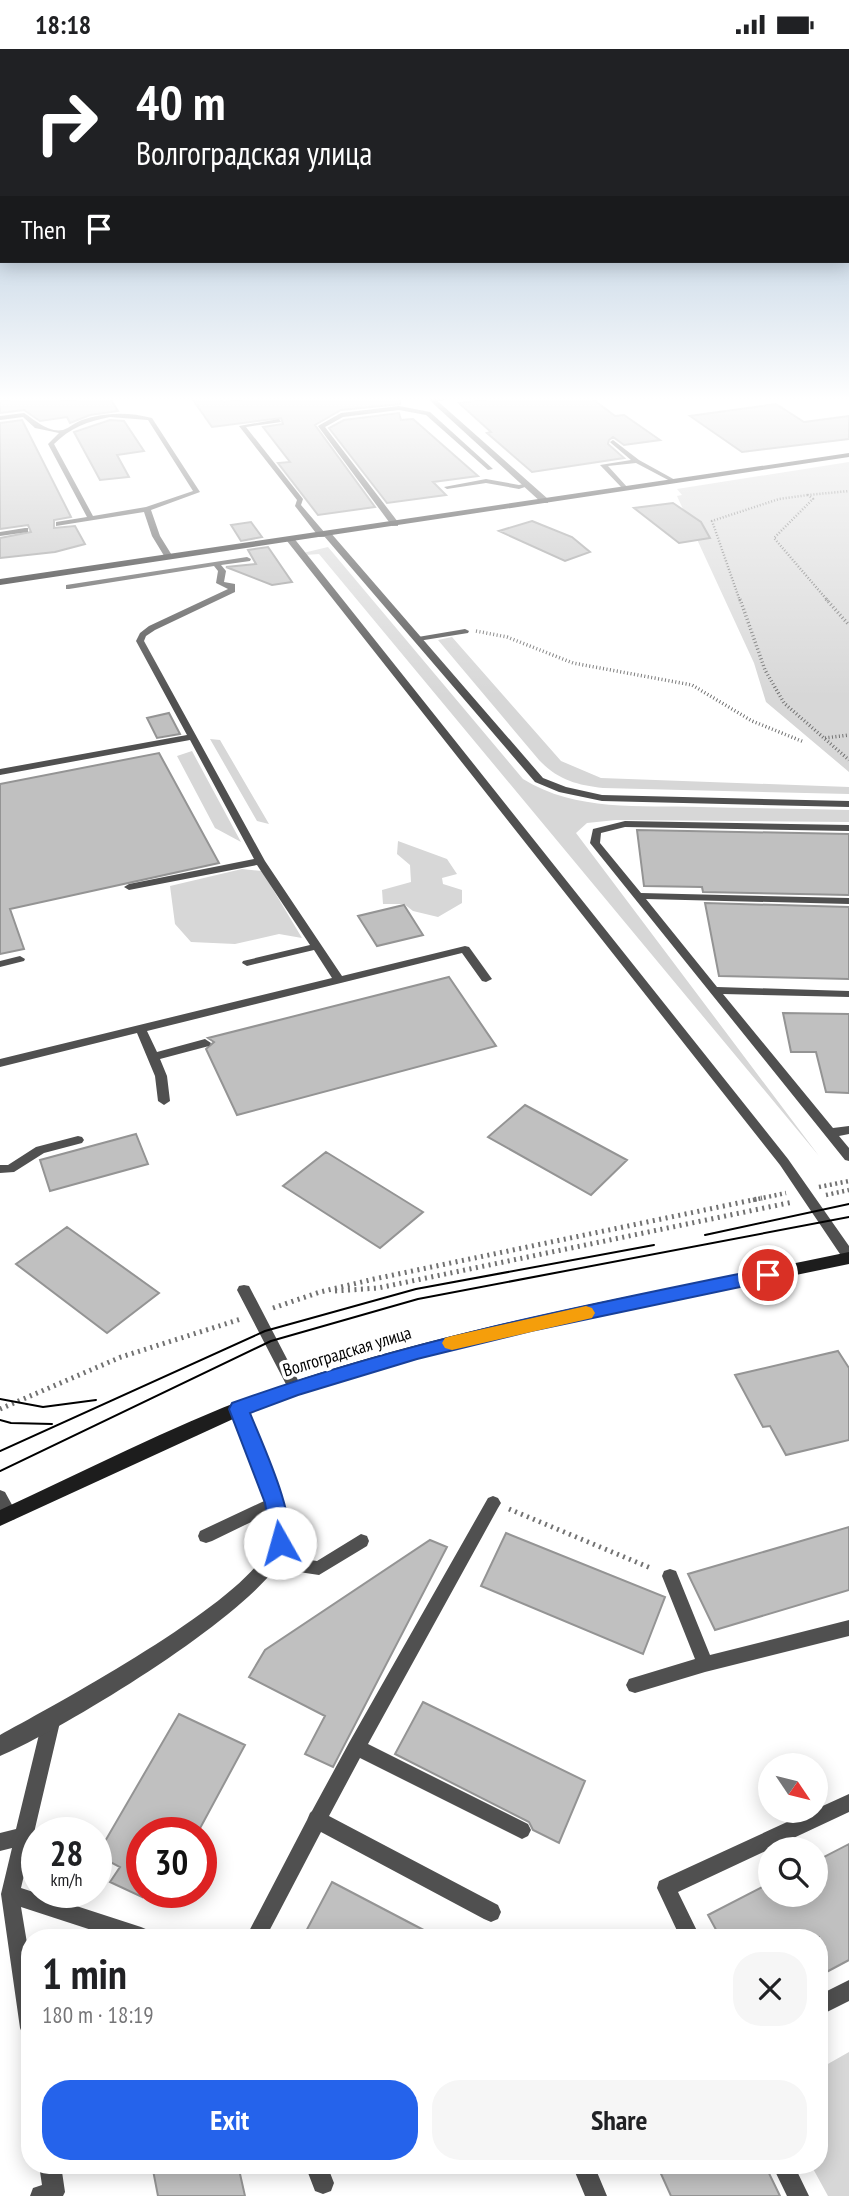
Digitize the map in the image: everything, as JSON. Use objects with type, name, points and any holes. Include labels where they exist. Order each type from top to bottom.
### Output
[{"type":"street","points":[[540,497],[545,502]]},
{"type":"street","points":[[0,582],[572,497]]},
{"type":"street","points":[[324,534],[539,780],[563,790],[602,798],[849,804]]},
{"type":"street","name":"Волгоградская улица","points":[[4,1516],[239,1409],[295,1388],[417,1352],[531,1324],[849,1257]]},
{"type":"street","points":[[0,1746],[52,1718],[197,1629],[259,1576],[272,1561],[280,1543],[275,1503],[239,1409]]},
{"type":"lane","points":[[80,497],[91,518]]},
{"type":"lane","points":[[59,524],[147,509],[182,497]]},
{"type":"lane","points":[[299,497],[301,500],[297,506],[324,534]]},
{"type":"lane","points":[[375,497],[395,524]]},
{"type":"lane","points":[[147,509],[156,536],[169,557]]},
{"type":"lane","points":[[0,534],[25,530]]},
{"type":"lane","points":[[290,539],[784,1162],[849,1257]]},
{"type":"lane","points":[[151,559],[160,573]]},
{"type":"lane","points":[[69,587],[247,559]]},
{"type":"lane","points":[[216,564],[222,571],[220,583],[232,586],[232,590],[152,628],[140,641],[260,861],[339,980]]},
{"type":"lane","points":[[418,639],[465,631]]},
{"type":"lane","points":[[0,772],[192,737]]},
{"type":"lane","points":[[849,828],[625,824],[596,831],[594,843],[849,1157]]},
{"type":"lane","points":[[130,887],[260,861]]},
{"type":"lane","points":[[639,896],[849,901]]},
{"type":"lane","points":[[247,963],[315,947]]},
{"type":"lane","points":[[0,1063],[465,949],[486,979]]},
{"type":"lane","points":[[0,964],[20,959]]},
{"type":"lane","points":[[716,990],[849,994]]},
{"type":"lane","points":[[141,1029],[161,1076],[164,1101]]},
{"type":"lane","points":[[153,1057],[205,1043]]},
{"type":"lane","points":[[831,1133],[849,1130]]},
{"type":"lane","points":[[831,1133],[849,1146]]},
{"type":"lane","points":[[0,1169],[10,1168],[40,1150],[78,1140]]},
{"type":"lane","points":[[244,1290],[295,1388]]},
{"type":"lane","points":[[0,1497],[4,1516]]},
{"type":"lane","points":[[206,1536],[275,1503]]},
{"type":"lane","points":[[260,1929],[316,1819],[493,1503]]},
{"type":"lane","points":[[272,1561],[319,1568],[361,1541]]},
{"type":"lane","points":[[670,1576],[705,1664]]},
{"type":"lane","points":[[635,1685],[705,1664],[849,1628]]},
{"type":"lane","points":[[28,1817],[52,1718]]},
{"type":"lane","points":[[356,1747],[522,1830]]},
{"type":"lane","points":[[686,1929],[666,1888],[849,1803]]},
{"type":"lane","points":[[316,1819],[491,1912]]},
{"type":"lane","points":[[0,1842],[21,1837]]},
{"type":"lane","points":[[21,1845],[10,1894],[21,1968]]},
{"type":"lane","points":[[10,1894],[117,1929]]},
{"type":"lane","points":[[828,2001],[849,1990]]},
{"type":"lane","points":[[41,2196],[54,2192],[51,2174]]},
{"type":"lane","points":[[587,2174],[596,2196]]},
{"type":"lane","points":[[787,2174],[798,2196]]},
{"type":"path","points":[[792,497],[712,520],[765,670],[784,703],[849,760]]},
{"type":"path","points":[[811,497],[813,499],[774,538],[849,625]]},
{"type":"path","points":[[842,615],[849,615]]},
{"type":"path","points":[[465,631],[485,631],[579,666],[685,682],[706,691],[768,730],[804,742]]},
{"type":"path","points":[[824,738],[849,734]]},
{"type":"path","points":[[320,1293],[378,1287],[806,1194],[849,1181]]},
{"type":"path","points":[[0,1409],[121,1357],[320,1293],[806,1194],[849,1190]]},
{"type":"path","points":[[493,1503],[670,1576]]},
{"type":"shaded area","points":[[678,497],[849,497],[849,772],[766,702],[754,663]]},
{"type":"shaded area","points":[[328,547],[523,779],[543,790],[586,802],[609,805],[849,810],[849,822],[616,820],[587,823],[576,833],[819,1156],[319,554],[303,553]]},
{"type":"shaded area","points":[[452,637],[561,761],[601,778],[849,787],[849,794],[603,788],[568,780],[539,760],[438,640]]},
{"type":"shaded area","points":[[210,739],[220,740],[269,824],[257,821]]},
{"type":"shaded area","points":[[192,751],[241,842],[215,828],[177,756]]},
{"type":"shaded area","points":[[398,841],[447,859],[457,874],[442,878],[443,884],[462,890],[462,903],[438,917],[413,911],[404,904],[383,904],[382,890],[411,882],[410,865],[397,854]]},
{"type":"shaded area","points":[[242,869],[262,871],[302,938],[279,934],[235,944],[191,942],[175,924],[170,886]]},
{"type":"shaded area","points":[[849,2052],[849,2196],[828,2196],[816,2174],[828,2174],[828,2064]]},
{"type":"building","points":[[0,497],[61,497],[71,517],[54,520],[54,528],[75,526],[85,544],[55,552],[0,558],[0,538],[31,532],[28,525],[0,529]]},
{"type":"building","points":[[304,497],[368,497],[375,507],[318,515]]},
{"type":"building","points":[[383,497],[430,497],[387,503]]},
{"type":"building","points":[[673,503],[701,522],[710,538],[679,543],[634,508]]},
{"type":"building","points":[[532,521],[572,537],[590,552],[565,561],[499,531]]},
{"type":"building","points":[[251,522],[262,537],[241,541],[231,525]]},
{"type":"building","points":[[268,547],[292,582],[272,585],[226,567],[256,564],[248,550]]},
{"type":"building","points":[[169,713],[180,734],[157,738],[147,718]]},
{"type":"building","points":[[159,753],[219,863],[10,909],[24,949],[0,954],[0,784]]},
{"type":"building","points":[[637,830],[849,834],[849,895],[703,892],[702,887],[644,886]]},
{"type":"building","points":[[705,903],[849,907],[849,979],[719,976]]},
{"type":"building","points":[[404,905],[423,935],[377,946],[358,916]]},
{"type":"building","points":[[449,977],[496,1046],[237,1115],[206,1049],[214,1042],[208,1038]]},
{"type":"building","points":[[783,1013],[849,1014],[849,1093],[826,1092],[816,1052],[791,1052]]},
{"type":"building","points":[[525,1105],[627,1160],[591,1195],[488,1137]]},
{"type":"building","points":[[136,1134],[148,1164],[50,1191],[40,1160]]},
{"type":"building","points":[[326,1152],[423,1212],[380,1248],[283,1186]]},
{"type":"building","points":[[67,1227],[159,1293],[107,1333],[16,1264]]},
{"type":"building","points":[[838,1351],[849,1368],[849,1440],[786,1455],[770,1426],[763,1427],[735,1375]]},
{"type":"building","points":[[849,1527],[849,1590],[715,1630],[688,1574]]},
{"type":"building","points":[[506,1533],[665,1597],[643,1654],[481,1586]]},
{"type":"building","points":[[430,1540],[447,1547],[333,1767],[305,1754],[325,1716],[249,1677],[265,1650]]},
{"type":"building","points":[[423,1702],[585,1781],[559,1843],[533,1830],[529,1822],[395,1754]]},
{"type":"building","points":[[179,1714],[245,1745],[206,1817],[126,1817],[126,1890],[112,1883],[120,1867],[112,1863],[112,1829]]},
{"type":"building","points":[[849,1844],[849,1960],[828,1971],[828,1929],[716,1929],[708,1915],[758,1889],[758,1907],[828,1907],[828,1855]]},
{"type":"building","points":[[332,1882],[422,1929],[307,1929]]},
{"type":"building","points":[[154,2174],[240,2174],[245,2196],[158,2196]]},
{"type":"building","points":[[661,2174],[769,2174],[780,2196],[671,2196]]},
{"type":"tram line","points":[[705,1235],[849,1204]]},
{"type":"tram line","points":[[0,1471],[271,1341],[418,1299],[849,1217]]},
{"type":"tram line","points":[[0,1451],[265,1331],[416,1289],[654,1245]]},
{"type":"tram line","points":[[0,1399],[43,1407],[96,1400]]},
{"type":"tram line","points":[[0,1420],[11,1423],[52,1424]]},
{"type":"slow traffic","points":[[452,1343],[586,1313]]},
{"type":"route","points":[[280,1543],[275,1503],[239,1409],[295,1388],[417,1352],[531,1324],[768,1275]]}]
